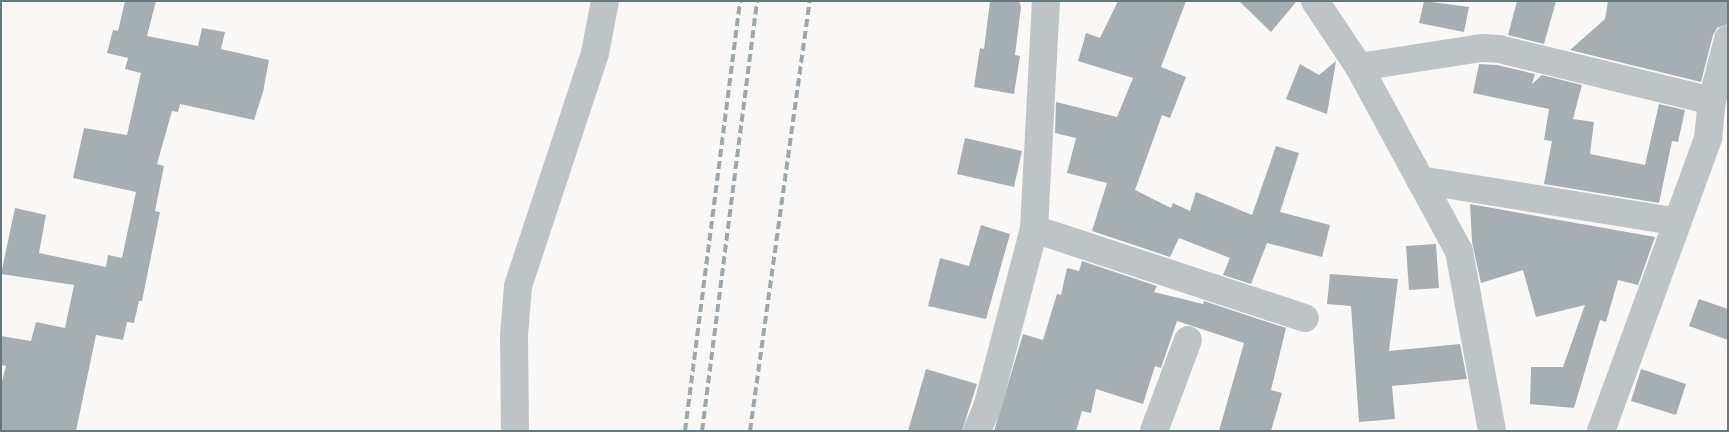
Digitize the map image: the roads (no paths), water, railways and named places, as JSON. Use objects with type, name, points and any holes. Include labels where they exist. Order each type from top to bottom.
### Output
[{"type":"street","points":[[514,431],[514,336],[518,286],[595,53],[605,1]]},
{"type":"street","points":[[977,431],[987,408],[1034,228],[1046,1]]},
{"type":"street","points":[[1315,1],[1359,67],[1459,251],[1492,431]]},
{"type":"street","points":[[1601,431],[1708,138],[1712,101],[1728,39]]},
{"type":"street","points":[[1359,67],[1482,48],[1499,49],[1712,101]]},
{"type":"street","points":[[1420,180],[1678,222]]},
{"type":"street","points":[[1034,228],[1305,318]]},
{"type":"street","points":[[1154,431],[1188,340]]},
{"type":"railway","points":[[685,431],[740,1]]},
{"type":"railway","points":[[702,431],[757,1]]},
{"type":"railway","points":[[750,431],[810,1]]}]
